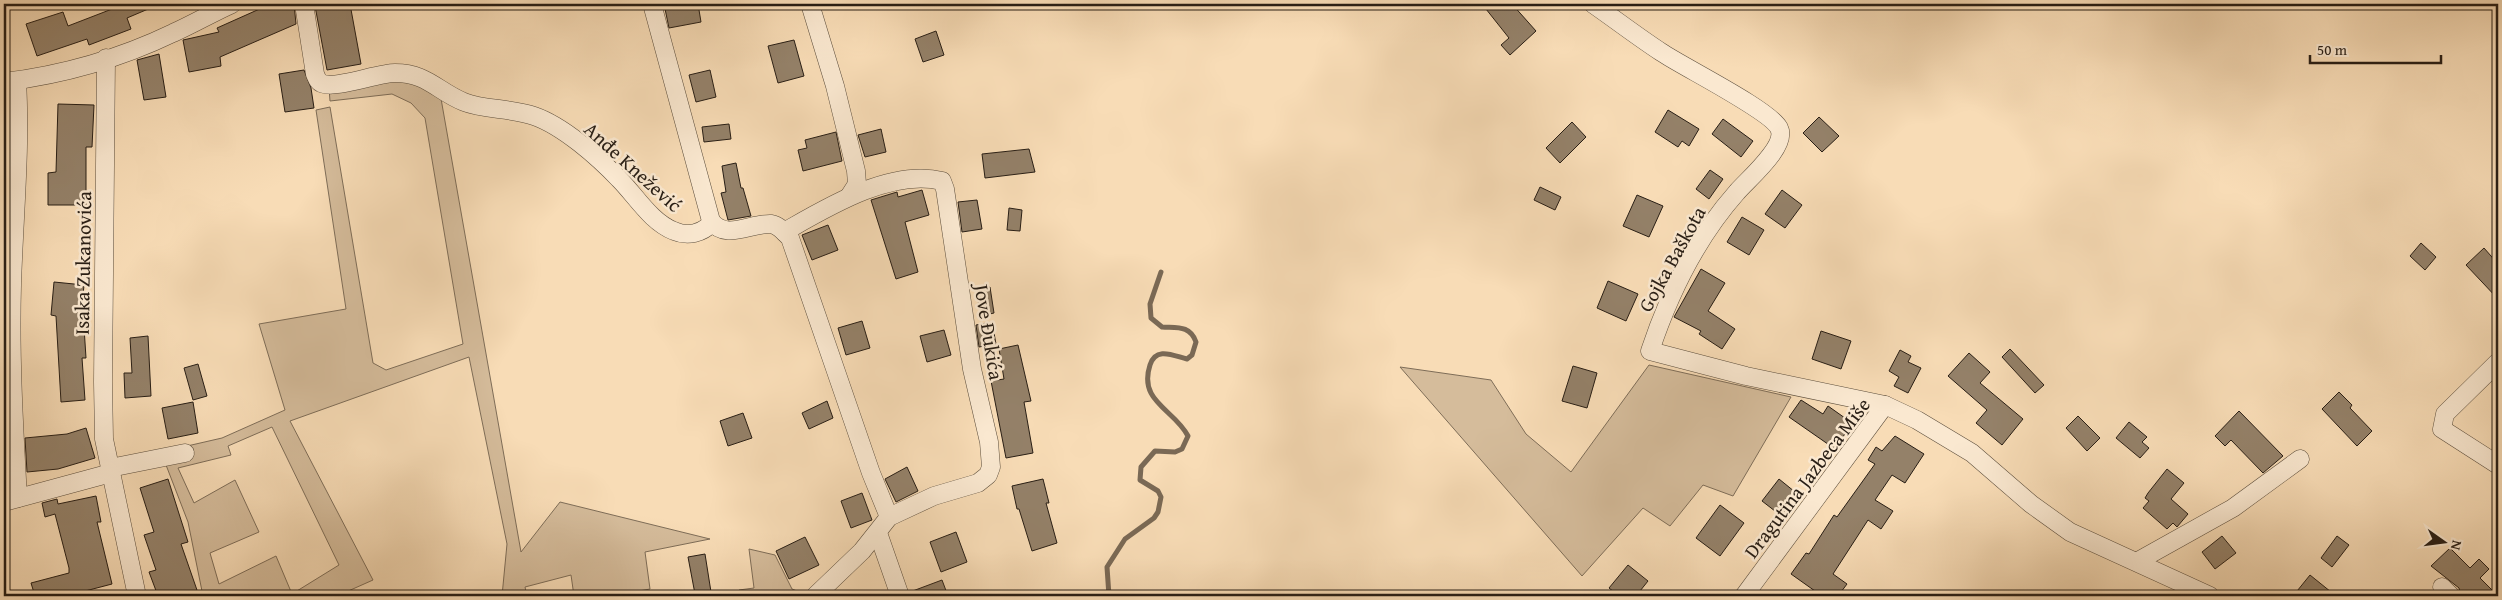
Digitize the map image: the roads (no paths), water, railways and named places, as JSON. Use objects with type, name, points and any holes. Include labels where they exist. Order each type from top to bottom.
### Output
[{"type":"street","points":[[185,453],[111,471],[11,500],[12,314],[19,118],[10,81],[67,71],[106,58],[173,34],[232,4]]},
{"type":"street","name":"Anđe Knežević","points":[[304,4],[315,74],[318,82],[333,86],[390,73],[410,73],[424,78],[464,103],[535,116],[584,147],[618,178],[661,223],[674,231],[687,234],[696,233],[712,223]]},
{"type":"street","points":[[652,4],[712,223],[721,230],[730,231],[771,224],[790,238],[871,473],[890,517]]},
{"type":"street","points":[[810,4],[835,86],[856,171],[857,184],[850,195]]},
{"type":"street","name":"Gojka Baškota","points":[[1593,4],[1662,53],[1762,112],[1778,128],[1780,136],[1775,150],[1736,193],[1699,244],[1670,298],[1650,350],[1746,376],[1885,405]]},
{"type":"street","name":"Isaka Zukanovića","points":[[106,58],[102,382],[104,439],[137,596]]},
{"type":"street","name":"Jove Đukića","points":[[784,232],[850,195],[896,181],[934,179],[942,181],[945,189],[972,369],[992,457],[988,476],[978,483],[934,496],[890,517],[878,533],[815,596]]},
{"type":"street","points":[[2498,362],[2445,414],[2442,429],[2498,465]]},
{"type":"street","name":"Dragutina Jazbeca Miše","points":[[1744,596],[1885,405],[1917,420],[1972,453],[2031,504],[2070,532],[2138,561],[2210,596]]},
{"type":"street","points":[[2138,561],[2233,508],[2300,459]]},
{"type":"street","points":[[878,533],[900,596]]},
{"type":"waterway","points":[[1109,596],[1107,567],[1125,539],[1154,518],[1158,512],[1161,497],[1158,491],[1140,480],[1141,467],[1155,451],[1175,452],[1182,449],[1188,436],[1182,427],[1153,397],[1149,388],[1150,365],[1156,356],[1166,354],[1187,359],[1192,355],[1196,342],[1187,330],[1162,327],[1151,318],[1150,304],[1161,272]]}]
